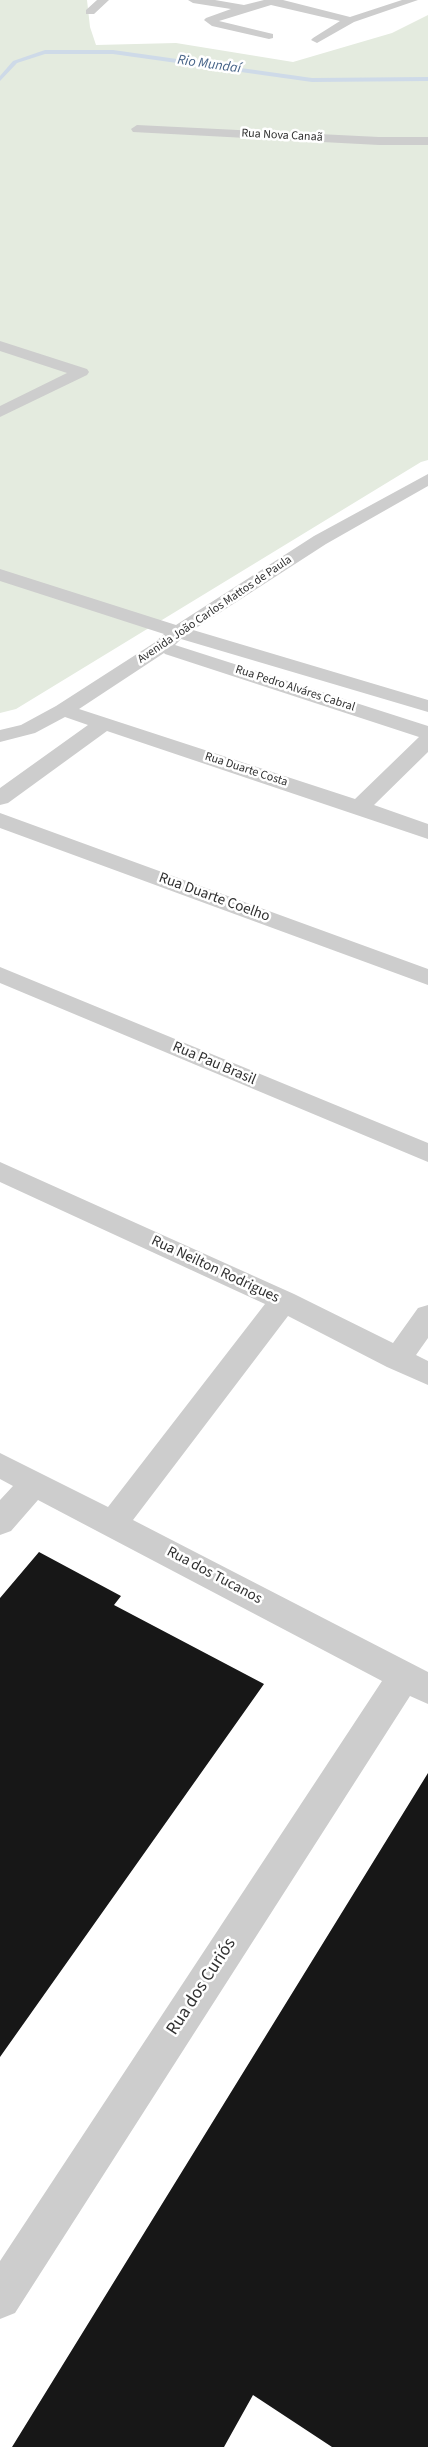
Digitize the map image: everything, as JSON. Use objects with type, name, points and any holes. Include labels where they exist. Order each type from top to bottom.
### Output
[{"type":"street","points":[[90,12],[104,0]]},
{"type":"street","points":[[194,0],[244,8]]},
{"type":"street","points":[[317,40],[350,20],[413,0]]},
{"type":"street","points":[[269,36],[216,24],[210,20],[244,8],[275,1],[350,20]]},
{"type":"street","name":"Rua Nova Canaã","points":[[137,128],[378,141],[428,141]]},
{"type":"street","points":[[0,346],[82,372],[0,412]]},
{"type":"street","name":"Avenida João Carlos Mattos de Paula","points":[[0,736],[28,729],[63,710],[161,647],[178,632],[320,540],[428,480]]},
{"type":"street","name":"Rua Pedro Alváres Cabral","points":[[0,575],[178,632],[428,706]]},
{"type":"street","name":"Rua Pedro Alváres Cabral","points":[[161,647],[428,734]]},
{"type":"street","name":"Rua Duarte Costa","points":[[63,710],[359,806],[428,832]]},
{"type":"street","points":[[0,719],[28,729]]},
{"type":"street","points":[[0,798],[103,724]]},
{"type":"street","points":[[359,806],[428,740]]},
{"type":"street","name":"Rua Duarte Coelho","points":[[0,820],[428,976]]},
{"type":"street","name":"Rua Pau Brasil","points":[[0,974],[428,1153]]},
{"type":"street","name":"Rua Neilton Rodrigues","points":[[0,1171],[284,1301],[428,1374]]},
{"type":"street","points":[[113,1523],[284,1301]]},
{"type":"street","points":[[397,1359],[428,1316]]},
{"type":"street","name":"Rua dos Tucanos","points":[[0,1466],[416,1682]]},
{"type":"street","points":[[0,1522],[34,1484]]},
{"type":"street","name":"Rua dos Curiós","points":[[0,2298],[416,1682]]},
{"type":"shaded area","points":[[0,0],[87,0],[90,27],[96,45],[176,43],[293,62],[392,33],[428,15],[428,460],[421,462],[16,709],[0,713]]},
{"type":"building","points":[[39,1552],[121,1596],[114,1605],[264,1684],[0,2057],[0,1598]]},
{"type":"building","points":[[428,1773],[428,2447],[332,2447],[253,2395],[224,2447],[12,2447]]},
{"type":"waterway","name":"Rio Mundaí","points":[[0,79],[15,62],[45,52],[113,52],[312,80],[428,79]]}]
